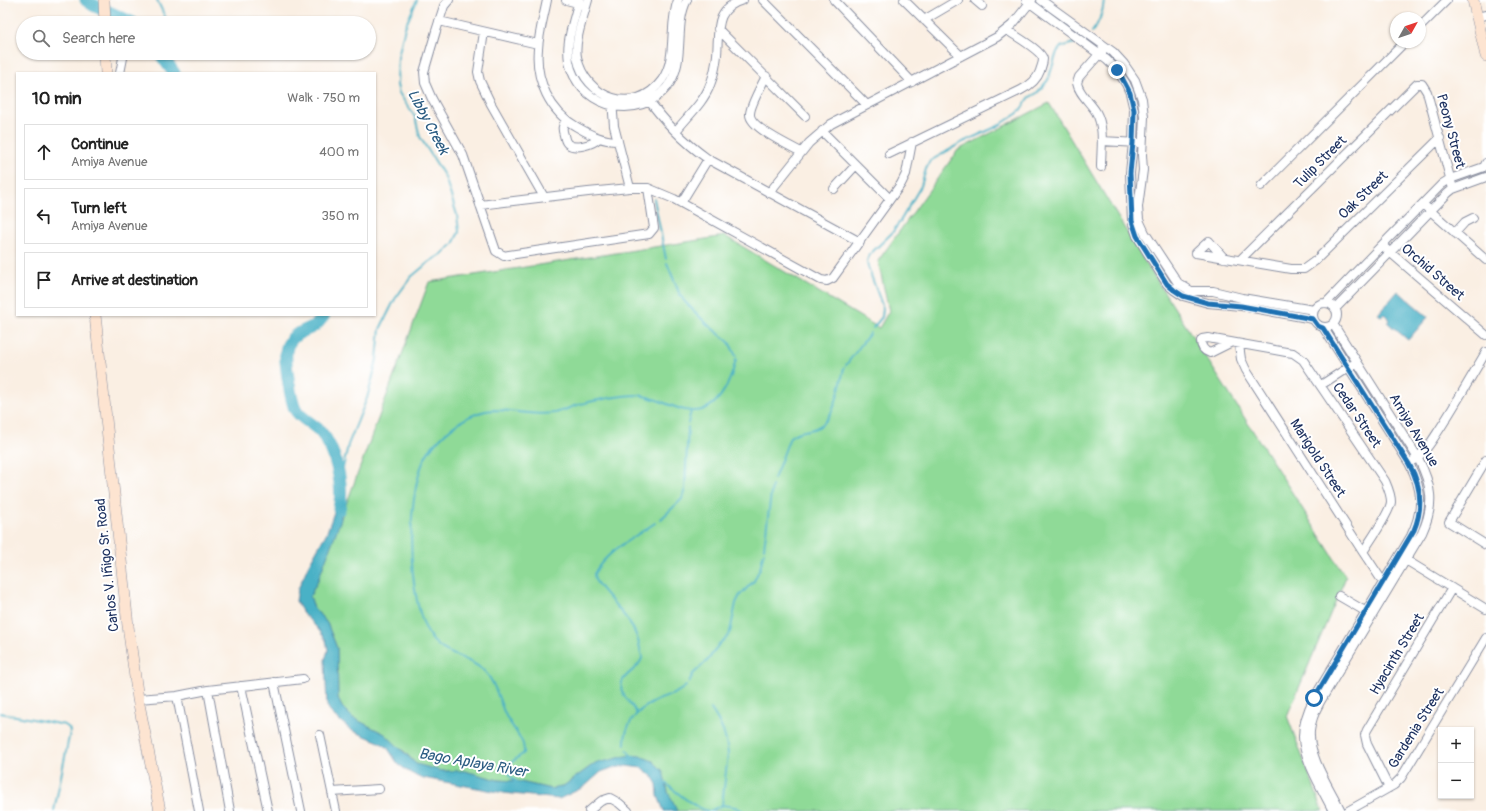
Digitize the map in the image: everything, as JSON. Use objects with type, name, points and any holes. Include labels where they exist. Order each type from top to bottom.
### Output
[{"type":"main road","points":[[104,0],[105,16]]},
{"type":"main road","points":[[1473,0],[1481,16],[1486,56]]},
{"type":"main road","points":[[105,60],[106,72]]},
{"type":"main road","name":"Carlos V. Iñigo Sr. Road","points":[[95,316],[128,626],[138,699],[160,811]]},
{"type":"street","points":[[449,0],[444,6],[439,21],[424,72],[424,83],[464,155],[494,248],[499,254],[504,256],[649,234],[654,228],[648,188]]},
{"type":"street","points":[[547,0],[538,44],[542,84],[550,101],[566,121],[598,139],[618,141]]},
{"type":"street","points":[[566,0],[587,2],[578,41],[577,57],[589,82],[620,108],[637,107],[647,98],[662,80],[669,65],[674,13],[678,0]]},
{"type":"street","points":[[647,98],[666,88],[677,67],[682,14],[687,0]]},
{"type":"street","points":[[676,131],[703,98],[710,86],[717,54],[719,22],[728,8],[736,2],[743,0]]},
{"type":"street","points":[[763,0],[867,105]]},
{"type":"street","points":[[834,0],[912,82]]},
{"type":"street","points":[[904,0],[961,56]]},
{"type":"street","points":[[924,20],[958,0]]},
{"type":"street","points":[[975,0],[982,6]]},
{"type":"street","points":[[1040,0],[1106,47],[1130,71],[1139,90],[1144,113],[1142,144],[1143,178],[1132,221],[1137,236],[1164,280],[1170,287],[1180,290],[1213,291],[1236,301],[1313,319],[1318,326],[1323,328],[1329,327],[1333,324],[1336,318],[1335,309],[1326,303]]},
{"type":"street","points":[[1426,21],[1447,0]]},
{"type":"street","points":[[578,1],[569,41],[569,59],[571,68],[580,85],[589,94],[598,100],[612,102]]},
{"type":"street","points":[[769,193],[801,152],[822,130],[844,116],[997,37],[1007,30],[1029,1],[1112,64],[1121,76],[1130,93],[1134,114],[1130,173],[1135,207]]},
{"type":"street","points":[[439,21],[538,44]]},
{"type":"street","points":[[718,29],[805,116]]},
{"type":"street","points":[[889,154],[1020,90],[1033,82],[1041,70],[1042,58],[1037,51],[1007,30]]},
{"type":"street","points":[[484,32],[478,72],[480,80],[491,104],[544,197]]},
{"type":"street","points":[[1101,167],[1101,125],[1099,119],[1077,83],[1079,77],[1106,47]]},
{"type":"street","points":[[1261,186],[1399,48]]},
{"type":"street","points":[[120,72],[123,60]]},
{"type":"street","points":[[766,76],[751,109],[748,120],[801,152]]},
{"type":"street","name":"Peony Street","points":[[1420,84],[1424,86],[1428,92],[1453,189]]},
{"type":"street","name":"Tulip Street","points":[[1240,260],[1413,87],[1420,84]]},
{"type":"street","points":[[647,98],[661,116],[690,146],[708,159],[860,242]]},
{"type":"street","points":[[612,102],[618,141],[630,188]]},
{"type":"street","points":[[566,121],[562,126],[562,129],[565,140],[568,144],[574,146],[591,144],[598,139]]},
{"type":"street","points":[[822,130],[890,199]]},
{"type":"street","name":"Oak Street","points":[[1240,260],[1291,269],[1304,269],[1315,261],[1440,138]]},
{"type":"street","points":[[1102,141],[1142,144]]},
{"type":"street","points":[[480,205],[630,188],[648,188],[658,191],[681,203],[824,281],[833,278],[860,242],[906,174],[912,142]]},
{"type":"street","points":[[681,203],[708,159]]},
{"type":"street","points":[[834,189],[856,165]]},
{"type":"street","points":[[1313,319],[1314,310],[1319,305],[1326,303],[1442,184],[1450,179],[1485,167]]},
{"type":"street","points":[[1335,309],[1430,210],[1453,189],[1486,177]]},
{"type":"street","points":[[1422,204],[1486,260]]},
{"type":"street","points":[[1455,233],[1465,222],[1473,218]]},
{"type":"street","name":"Orchid Street","points":[[1382,245],[1486,335]]},
{"type":"street","points":[[1224,258],[1240,260]]},
{"type":"street","points":[[1180,290],[1189,298],[1208,303],[1236,301],[1314,310]]},
{"type":"street","name":"Amiya Avenue","points":[[1333,324],[1418,458],[1427,476],[1431,490],[1430,510],[1424,529],[1403,558],[1369,614],[1320,702],[1313,718],[1310,730],[1311,744],[1316,760],[1341,811]]},
{"type":"street","name":"Amiya Avenue","points":[[1323,328],[1409,464],[1420,488],[1420,506],[1414,530],[1403,558]]},
{"type":"street","name":"Cedar Street","points":[[1230,343],[1293,353],[1303,360],[1385,481],[1390,492],[1391,503],[1388,511],[1363,552]]},
{"type":"street","name":"Marigold Street","points":[[1239,345],[1241,359],[1246,370],[1363,552],[1387,584]]},
{"type":"street","points":[[1409,464],[1425,451],[1450,414],[1486,352]]},
{"type":"street","points":[[1321,385],[1357,362]]},
{"type":"street","points":[[1486,460],[1449,522],[1486,545]]},
{"type":"street","points":[[1403,558],[1486,609]]},
{"type":"street","name":"Hyacinth Street","points":[[1389,788],[1367,744],[1365,735],[1369,725],[1452,588]]},
{"type":"street","points":[[1340,596],[1369,614]]},
{"type":"street","name":"Amiya Avenue","points":[[1333,811],[1310,763],[1304,746],[1303,730],[1314,698],[1369,614]]},
{"type":"street","name":"Gardenia Street","points":[[1348,811],[1398,782],[1405,773],[1486,638]]},
{"type":"street","points":[[138,699],[177,696],[208,690],[303,679]]},
{"type":"street","points":[[274,682],[301,811]]},
{"type":"street","points":[[241,686],[268,811]]},
{"type":"street","points":[[208,690],[230,811]]},
{"type":"street","points":[[177,696],[199,811]]},
{"type":"street","points":[[320,735],[336,811]]},
{"type":"street","points":[[332,792],[379,789]]},
{"type":"street","points":[[589,811],[602,801],[610,798],[619,803],[628,811]]},
{"type":"green space","points":[[1049,103],[1142,257],[1346,577],[1287,716],[1323,811],[677,811],[670,799],[666,784],[653,761],[594,764],[562,787],[551,789],[516,781],[498,780],[465,771],[442,771],[416,764],[405,752],[353,718],[342,707],[338,699],[337,648],[327,623],[314,608],[310,596],[318,580],[429,282],[725,236],[879,328],[889,311],[878,261],[958,150]]},
{"type":"water","points":[[1398,291],[1428,317],[1408,340],[1388,323],[1390,320],[1384,314],[1381,316],[1378,314]]},
{"type":"water","points":[[341,492],[341,519],[318,580],[310,596],[314,608],[327,623],[337,648],[338,699],[342,707],[353,718],[385,734],[416,764],[442,771],[465,771],[498,780],[516,781],[551,789],[562,787],[594,764],[630,755],[640,756],[653,761],[663,771],[668,792],[677,811],[664,811],[658,796],[657,784],[652,776],[642,768],[626,766],[612,768],[601,772],[584,787],[559,799],[504,793],[418,777],[398,764],[387,747],[351,730],[332,714],[327,706],[325,660],[328,650],[326,640],[303,613],[296,601],[298,589],[308,566],[327,532]]},
{"type":"waterway","points":[[86,0],[93,5],[117,16]]},
{"type":"waterway","points":[[157,0],[165,16]]},
{"type":"waterway","name":"Libby Creek","points":[[340,482],[348,445],[367,398],[372,380],[377,359],[380,329],[395,299],[411,277],[453,244],[459,232],[457,215],[445,177],[420,137],[415,117],[399,93],[397,85],[398,57],[405,27],[417,0]]},
{"type":"waterway","points":[[1092,32],[1101,17],[1104,0]]},
{"type":"waterway","points":[[873,328],[882,317],[883,308],[868,267],[867,261],[869,255],[892,233],[899,223],[921,186],[930,161],[963,142],[998,126],[1018,113],[1030,97],[1037,93],[1048,80],[1057,52],[1061,47],[1075,43]]},
{"type":"waterway","points":[[165,60],[173,72]]},
{"type":"waterway","points":[[654,199],[666,259]]},
{"type":"waterway","points":[[667,263],[680,295],[685,302],[708,325],[729,342],[736,356]]},
{"type":"waterway","points":[[323,316],[315,325],[297,334],[291,339],[286,350],[286,365],[295,409],[300,415],[320,431],[326,439],[334,458],[339,479],[339,509]]},
{"type":"waterway","points":[[846,365],[870,333]]},
{"type":"waterway","name":"Bago Aplaya River","points":[[518,783],[511,777],[507,768],[509,764],[524,753],[523,745],[503,710],[491,679],[476,665],[442,649],[436,644],[431,638],[423,621],[417,598],[411,542],[412,513],[416,486],[423,464],[432,447],[452,428],[468,417],[485,411],[502,410],[546,414],[594,401],[637,395],[645,396],[686,410],[702,410],[715,402],[725,389],[732,374],[736,359]]},
{"type":"waterway","points":[[774,479],[790,437],[796,433],[816,428],[828,418],[836,402],[844,368]]},
{"type":"waterway","points":[[688,423],[691,411]]},
{"type":"waterway","points":[[661,519],[682,499],[685,489],[688,427]]},
{"type":"waterway","points":[[764,548],[772,486]]},
{"type":"waterway","points":[[637,714],[623,693],[621,686],[625,677],[637,666],[642,658],[638,639],[628,620],[595,580],[594,574],[599,566],[613,551],[655,523]]},
{"type":"waterway","points":[[689,682],[693,674],[708,660],[719,644],[730,632],[736,603],[740,595],[754,581],[760,568],[764,552]]},
{"type":"waterway","points":[[625,745],[626,732],[632,720],[640,710],[678,692],[686,686]]},
{"type":"waterway","points":[[711,709],[723,730],[728,754],[722,805]]},
{"type":"waterway","points":[[0,713],[65,725],[69,728],[70,732],[54,811]]},
{"type":"waterway","points":[[627,750],[632,757]]},
{"type":"waterway","points":[[664,782],[698,807],[709,811]]},
{"type":"waterway","points":[[710,811],[722,805],[735,807],[743,811]]},
{"type":"route","points":[[1117,70],[1130,93],[1134,110],[1130,173],[1132,221],[1137,236],[1164,280],[1170,287],[1183,296],[1195,300],[1224,305],[1236,305],[1313,319],[1318,326],[1323,328],[1414,472],[1420,488],[1420,506],[1416,524],[1411,536],[1314,698]]}]
